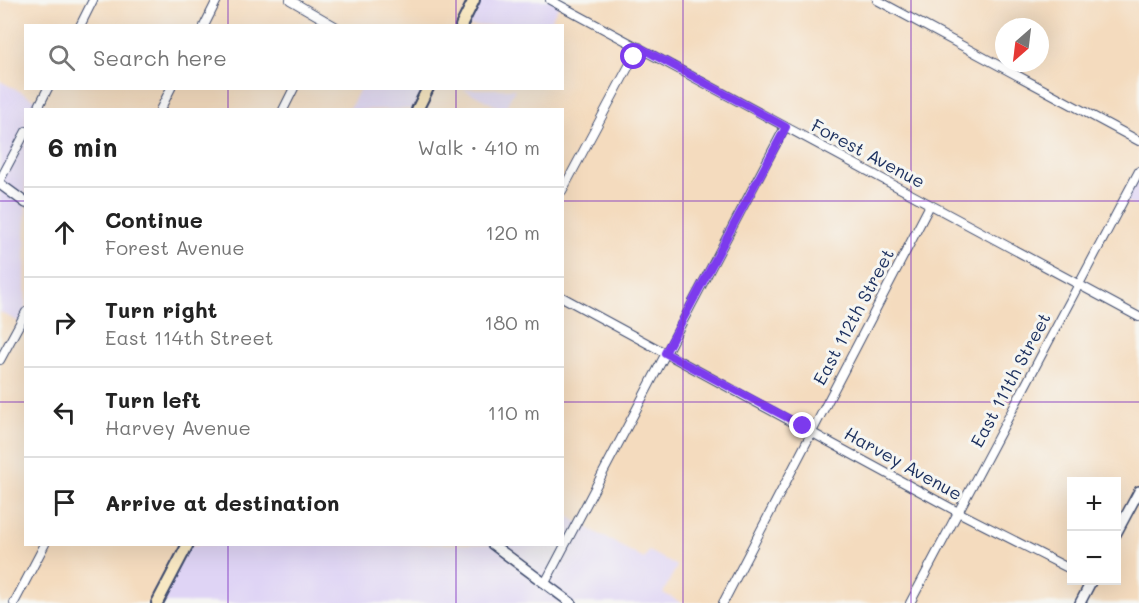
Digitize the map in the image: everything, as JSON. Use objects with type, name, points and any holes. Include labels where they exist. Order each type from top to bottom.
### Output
[{"type":"main road","points":[[462,24],[474,0]]},
{"type":"main road","points":[[418,108],[427,90]]},
{"type":"main road","points":[[157,603],[187,546]]},
{"type":"street","points":[[81,24],[93,0]]},
{"type":"street","points":[[205,24],[217,0]]},
{"type":"street","points":[[290,0],[330,24]]},
{"type":"street","name":"Forest Avenue","points":[[550,0],[1139,317]]},
{"type":"street","points":[[877,0],[1139,141]]},
{"type":"street","points":[[564,187],[639,47]]},
{"type":"street","points":[[38,108],[47,90]]},
{"type":"street","points":[[161,108],[170,90]]},
{"type":"street","points":[[284,108],[293,90]]},
{"type":"street","points":[[564,545],[786,127]]},
{"type":"street","points":[[24,135],[0,182],[24,201]]},
{"type":"street","name":"East 111th Street","points":[[910,603],[1139,171]]},
{"type":"street","name":"East 112th Street","points":[[723,603],[930,205]]},
{"type":"street","name":"Harvey Avenue","points":[[564,298],[958,512],[1067,568]]},
{"type":"street","points":[[0,360],[24,316]]},
{"type":"street","points":[[1118,531],[1139,491]]},
{"type":"street","points":[[14,603],[44,546]]},
{"type":"street","points":[[495,546],[572,603]]},
{"type":"street","points":[[544,583],[563,546]]},
{"type":"street","points":[[1080,603],[1090,585]]},
{"type":"shaded area","points":[[474,0],[562,0],[549,24],[462,24]]},
{"type":"shaded area","points":[[0,81],[52,108],[24,108],[24,324],[0,312]]},
{"type":"shaded area","points":[[359,90],[427,90],[418,108],[350,108]]},
{"type":"shaded area","points":[[465,90],[514,90],[505,108],[500,108]]},
{"type":"shaded area","points":[[1139,171],[1139,208],[1124,200]]},
{"type":"shaded area","points":[[564,513],[644,559],[649,551],[677,566],[663,593],[682,603],[157,603],[187,546],[564,546]]},
{"type":"route","points":[[634,57],[639,47],[786,127],[665,353],[803,426]]}]
